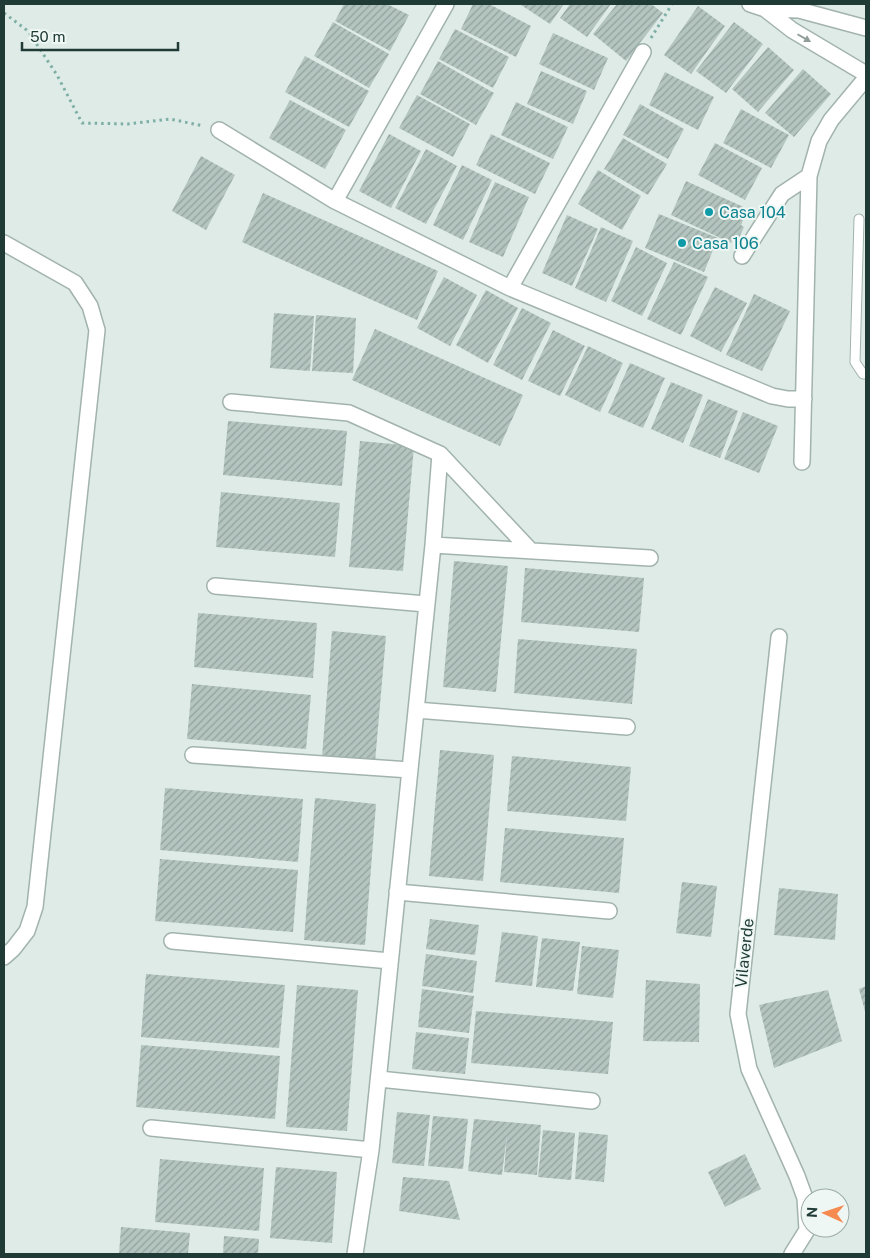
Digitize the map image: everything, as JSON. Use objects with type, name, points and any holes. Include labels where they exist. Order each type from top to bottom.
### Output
[{"type":"street","points":[[335,201],[446,4]]},
{"type":"street","points":[[750,4],[765,9],[798,10],[866,28]]},
{"type":"street","points":[[765,9],[792,30],[866,76],[831,120],[819,141],[808,176],[802,462]]},
{"type":"street","points":[[510,288],[644,52]]},
{"type":"street","points":[[219,130],[335,201],[510,288],[772,396],[804,399]]},
{"type":"street","points":[[742,256],[782,194],[808,176]]},
{"type":"street","points":[[4,243],[74,283],[90,306],[97,330],[35,907],[27,931],[13,949],[4,956]]},
{"type":"street","points":[[231,402],[348,413],[440,454],[531,551]]},
{"type":"street","points":[[355,1254],[372,1150],[433,545],[440,454]]},
{"type":"street","points":[[433,545],[650,558]]},
{"type":"street","points":[[215,586],[426,604]]},
{"type":"street","name":"Vilaverde","points":[[779,637],[738,1014],[749,1069],[805,1198],[806,1230],[792,1254]]},
{"type":"street","points":[[416,710],[627,727]]},
{"type":"street","points":[[193,754],[410,770]]},
{"type":"street","points":[[398,892],[609,911]]},
{"type":"street","points":[[172,941],[390,961]]},
{"type":"street","points":[[379,1079],[592,1100]]},
{"type":"street","points":[[151,1128],[372,1150]]},
{"type":"lane","points":[[859,219],[855,362],[863,374],[866,374]]},
{"type":"path","points":[[644,52],[672,4]]},
{"type":"path","points":[[4,13],[28,30],[57,75],[82,123],[128,124],[170,118],[219,130]]},
{"type":"building","points":[[344,4],[387,4],[409,15],[390,51],[335,21]]},
{"type":"building","points":[[473,4],[489,4],[531,26],[516,57],[461,29]]},
{"type":"building","points":[[522,4],[564,4],[550,24]]},
{"type":"building","points":[[570,4],[611,4],[587,37],[560,18]]},
{"type":"building","points":[[617,4],[651,4],[663,13],[626,61],[593,34]]},
{"type":"building","points":[[698,6],[725,26],[691,74],[664,55]]},
{"type":"building","points":[[333,22],[389,54],[369,88],[314,56]]},
{"type":"building","points":[[734,22],[763,44],[726,93],[696,71]]},
{"type":"building","points":[[455,29],[509,57],[493,88],[439,59]]},
{"type":"building","points":[[553,33],[608,58],[594,90],[539,64]]},
{"type":"building","points":[[768,47],[794,70],[758,112],[732,89]]},
{"type":"building","points":[[305,56],[369,91],[349,127],[285,92]]},
{"type":"building","points":[[438,61],[494,93],[476,125],[420,94]]},
{"type":"building","points":[[803,69],[831,94],[794,137],[765,113]]},
{"type":"building","points":[[541,71],[587,91],[573,124],[527,104]]},
{"type":"building","points":[[665,72],[714,97],[698,130],[649,105]]},
{"type":"building","points":[[417,95],[470,124],[453,157],[399,128]]},
{"type":"building","points":[[290,100],[346,130],[325,169],[269,138]]},
{"type":"building","points":[[516,102],[568,127],[553,159],[501,135]]},
{"type":"building","points":[[640,104],[684,129],[668,159],[623,135]]},
{"type":"building","points":[[741,109],[789,135],[771,168],[723,143]]},
{"type":"building","points":[[389,134],[421,151],[391,208],[359,191]]},
{"type":"building","points":[[491,134],[550,163],[535,194],[476,165]]},
{"type":"building","points":[[623,138],[667,164],[648,195],[604,169]]},
{"type":"building","points":[[715,143],[762,168],[745,200],[698,175]]},
{"type":"building","points":[[426,149],[457,166],[426,224],[395,208]]},
{"type":"building","points":[[201,156],[235,175],[206,230],[172,211]]},
{"type":"building","points":[[462,165],[492,180],[463,240],[433,225]]},
{"type":"building","points":[[598,170],[641,196],[622,230],[578,204]]},
{"type":"building","name":"Casa 104","points":[[686,181],[748,209],[741,225],[744,227],[739,238],[734,236],[731,243],[671,215]]},
{"type":"building","points":[[495,182],[529,197],[503,257],[469,242]]},
{"type":"building","points":[[263,193],[438,271],[417,320],[242,242]]},
{"type":"building","name":"Casa 106","points":[[659,214],[718,238],[704,272],[645,248]]},
{"type":"building","points":[[567,215],[598,229],[572,286],[542,273]]},
{"type":"building","points":[[601,227],[633,241],[606,302],[575,288]]},
{"type":"building","points":[[636,247],[667,263],[642,316],[611,301]]},
{"type":"building","points":[[674,262],[708,277],[681,335],[647,319]]},
{"type":"building","points":[[444,277],[477,295],[450,346],[417,328]]},
{"type":"building","points":[[715,287],[747,303],[721,352],[690,336]]},
{"type":"building","points":[[486,290],[518,308],[488,363],[456,345]]},
{"type":"building","points":[[754,294],[790,311],[762,371],[726,355]]},
{"type":"building","points":[[522,308],[551,323],[522,380],[493,365]]},
{"type":"building","points":[[274,313],[314,316],[310,371],[270,368]]},
{"type":"building","points":[[316,315],[356,318],[353,373],[312,371]]},
{"type":"building","points":[[375,329],[523,395],[500,446],[352,380]]},
{"type":"building","points":[[553,330],[585,346],[560,396],[528,381]]},
{"type":"building","points":[[588,346],[623,363],[600,412],[565,395]]},
{"type":"building","points":[[630,363],[665,378],[643,428],[608,413]]},
{"type":"building","points":[[671,382],[703,395],[683,443],[651,429]]},
{"type":"building","points":[[708,399],[738,411],[720,458],[689,446]]},
{"type":"building","points":[[743,412],[778,426],[759,473],[724,459]]},
{"type":"building","points":[[228,421],[347,431],[342,486],[223,475]]},
{"type":"building","points":[[360,441],[414,446],[403,571],[349,567]]},
{"type":"building","points":[[221,492],[340,503],[335,557],[216,547]]},
{"type":"building","points":[[454,561],[508,566],[496,692],[443,687]]},
{"type":"building","points":[[525,568],[644,578],[639,632],[521,622]]},
{"type":"building","points":[[198,613],[317,623],[313,678],[194,667]]},
{"type":"building","points":[[332,631],[386,636],[375,762],[322,757]]},
{"type":"building","points":[[518,639],[637,649],[632,704],[514,693]]},
{"type":"building","points":[[192,684],[311,695],[306,749],[187,739]]},
{"type":"building","points":[[440,750],[494,755],[483,881],[429,876]]},
{"type":"building","points":[[512,756],[631,767],[626,821],[507,811]]},
{"type":"building","points":[[165,788],[303,799],[298,862],[160,850]]},
{"type":"building","points":[[315,798],[376,804],[365,945],[304,940]]},
{"type":"building","points":[[505,828],[624,838],[619,893],[500,882]]},
{"type":"building","points":[[160,859],[298,870],[293,932],[155,921]]},
{"type":"building","points":[[682,882],[717,886],[711,937],[676,933]]},
{"type":"building","points":[[779,888],[838,894],[835,940],[774,935]]},
{"type":"building","points":[[430,919],[479,925],[475,955],[426,949]]},
{"type":"building","points":[[502,932],[538,936],[532,986],[495,982]]},
{"type":"building","points":[[542,938],[580,942],[573,991],[536,987]]},
{"type":"building","points":[[582,946],[619,950],[613,998],[577,994]]},
{"type":"building","points":[[426,954],[477,961],[473,993],[422,986]]},
{"type":"building","points":[[146,974],[285,985],[279,1048],[141,1037]]},
{"type":"building","points":[[646,980],[700,984],[699,1042],[643,1041]]},
{"type":"building","points":[[297,985],[358,990],[347,1131],[286,1127]]},
{"type":"building","points":[[866,986],[866,1015],[859,989]]},
{"type":"building","points":[[422,989],[474,996],[469,1033],[418,1027]]},
{"type":"building","points":[[828,990],[842,1041],[774,1068],[759,1005]]},
{"type":"building","points":[[476,1011],[613,1022],[608,1074],[471,1063]]},
{"type":"building","points":[[416,1032],[469,1038],[465,1074],[412,1069]]},
{"type":"building","points":[[141,1045],[280,1056],[275,1119],[136,1107]]},
{"type":"building","points":[[397,1112],[430,1115],[424,1166],[392,1163]]},
{"type":"building","points":[[433,1116],[468,1119],[463,1169],[428,1166]]},
{"type":"building","points":[[474,1119],[541,1125],[537,1175],[504,1172],[507,1134],[502,1175],[468,1171]]},
{"type":"building","points":[[543,1130],[575,1133],[571,1180],[538,1177]]},
{"type":"building","points":[[579,1132],[608,1135],[604,1182],[575,1179]]},
{"type":"building","points":[[745,1154],[761,1189],[725,1207],[708,1172]]},
{"type":"building","points":[[160,1159],[264,1168],[259,1231],[155,1222]]},
{"type":"building","points":[[276,1167],[337,1172],[332,1243],[270,1238]]},
{"type":"building","points":[[403,1177],[449,1181],[460,1220],[399,1211]]},
{"type":"building","points":[[121,1227],[190,1233],[188,1254],[119,1254]]},
{"type":"building","points":[[224,1236],[259,1239],[258,1254],[223,1254]]},
{"type":"place","name":"Casa 104","points":[[709,212]]},
{"type":"place","name":"Casa 106","points":[[682,243]]}]
